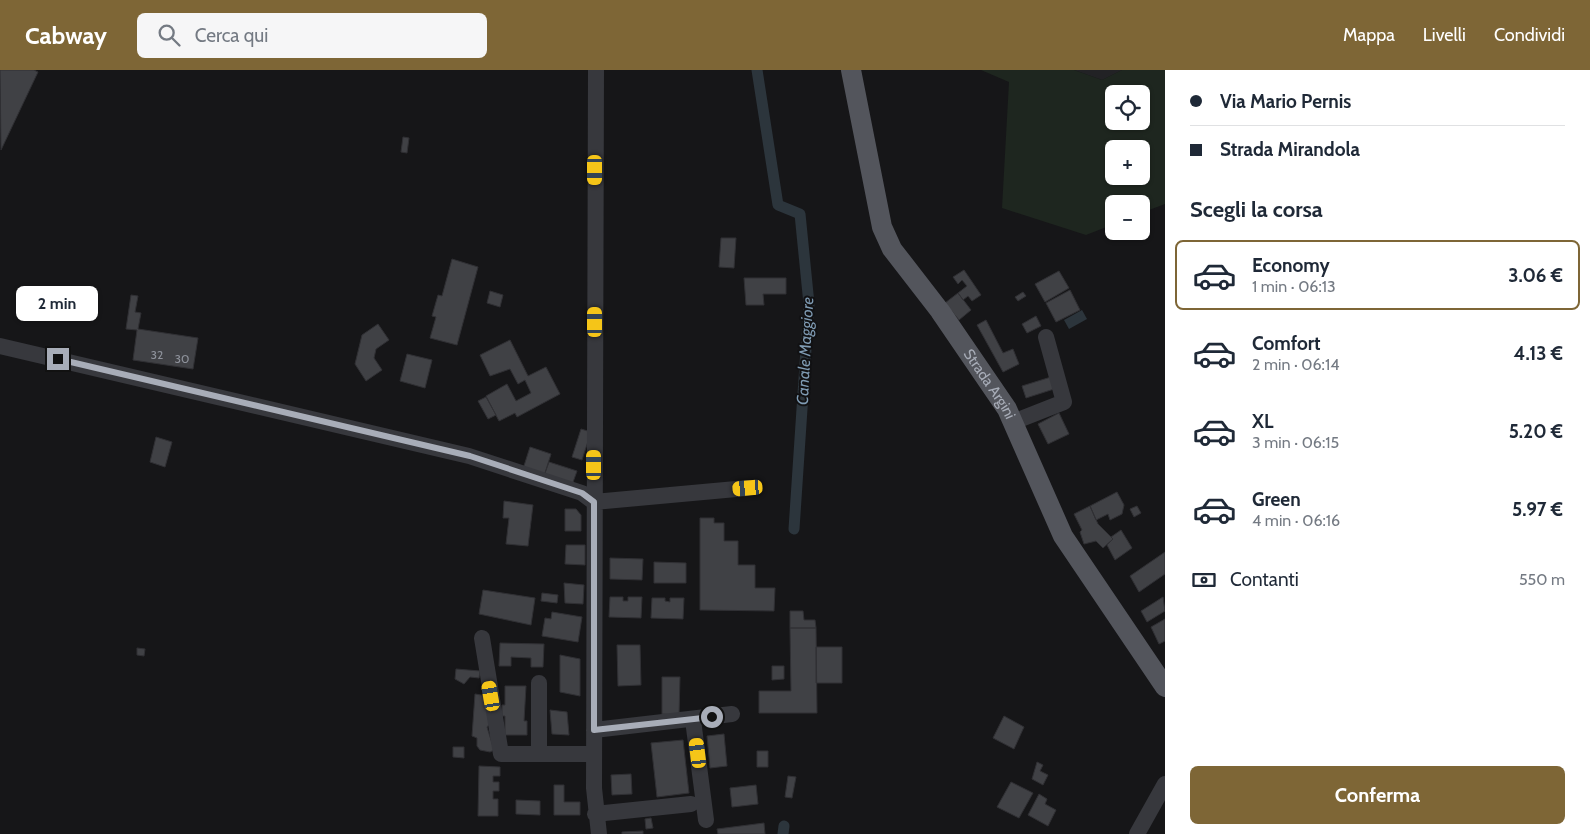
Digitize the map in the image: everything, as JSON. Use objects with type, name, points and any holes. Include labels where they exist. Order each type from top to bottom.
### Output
[{"type":"main road","name":"Strada Argini","points":[[851,70],[882,227],[892,249],[940,311],[1007,409],[1062,536],[1094,580],[1165,687]]},
{"type":"street","points":[[596,70],[594,754],[595,814],[598,834]]},
{"type":"street","points":[[1013,422],[1064,402],[1046,337]]},
{"type":"street","points":[[0,346],[470,456],[582,493],[594,502],[748,488]]},
{"type":"street","points":[[482,638],[501,754],[594,754]]},
{"type":"street","points":[[539,683],[539,754]]},
{"type":"street","points":[[594,730],[732,714]]},
{"type":"street","points":[[693,720],[706,820]]},
{"type":"street","points":[[1137,834],[1165,784]]},
{"type":"street","points":[[595,814],[691,804]]},
{"type":"shaded area","points":[[981,70],[1074,70],[1102,80],[1122,70],[1165,70],[1165,204],[1150,210],[1150,195],[1105,195],[1105,228],[1086,235],[1002,208],[1009,82]]},
{"type":"shaded area","points":[[1074,70],[1122,70],[1102,80]]},
{"type":"shaded area","points":[[1082,310],[1087,319],[1069,329],[1064,320]]},
{"type":"building","points":[[0,70],[34,70],[38,72],[1,150]]},
{"type":"building","points":[[403,137],[409,138],[407,153],[401,152]]},
{"type":"building","points":[[721,238],[736,238],[734,268],[719,267]]},
{"type":"building","points":[[452,259],[478,267],[457,345],[430,338],[436,317],[432,316],[438,295],[442,296]]},
{"type":"building","points":[[964,270],[981,295],[972,301],[968,296],[963,300],[958,293],[967,286],[962,280],[958,284],[953,277]]},
{"type":"building","points":[[1059,271],[1069,288],[1045,302],[1035,284]]},
{"type":"building","points":[[744,278],[786,278],[786,294],[763,294],[764,305],[746,305]]},
{"type":"building","points":[[1070,290],[1080,310],[1056,322],[1046,303]]},
{"type":"building","points":[[490,291],[503,295],[500,307],[487,303]]},
{"type":"building","points":[[1023,292],[1026,296],[1018,301],[1015,297]]},
{"type":"building","points":[[958,293],[971,310],[959,320],[945,303]]},
{"type":"building","points":[[131,295],[138,296],[135,312],[141,313],[138,329],[198,338],[193,369],[133,360],[137,330],[126,329]]},
{"type":"building","points":[[1036,316],[1041,326],[1027,333],[1022,324]]},
{"type":"building","points":[[986,320],[1003,353],[1013,349],[1019,364],[1003,372],[977,325]]},
{"type":"building","points":[[378,324],[389,340],[376,349],[374,358],[382,370],[366,381],[355,364],[362,335]]},
{"type":"building","points":[[510,340],[528,376],[546,367],[560,394],[517,417],[515,413],[499,421],[486,396],[507,384],[516,401],[531,393],[525,380],[518,384],[510,369],[490,376],[480,355]]},
{"type":"building","points":[[407,354],[432,360],[425,388],[400,381]]},
{"type":"building","points":[[1051,377],[1054,389],[1026,398],[1022,386]]},
{"type":"building","points":[[486,397],[496,415],[488,419],[478,401]]},
{"type":"building","points":[[1059,413],[1069,434],[1048,444],[1038,424]]},
{"type":"building","points":[[581,429],[591,432],[582,460],[572,457]]},
{"type":"building","points":[[156,437],[172,442],[165,467],[150,462]]},
{"type":"building","points":[[530,447],[551,454],[544,476],[523,469]]},
{"type":"building","points":[[549,462],[577,471],[572,485],[544,476]]},
{"type":"building","points":[[1117,492],[1124,505],[1122,514],[1110,520],[1108,514],[1096,520],[1090,506]]},
{"type":"building","points":[[504,501],[533,505],[528,546],[506,544],[509,518],[503,518]]},
{"type":"building","points":[[1090,506],[1098,524],[1113,539],[1103,548],[1096,541],[1084,544],[1080,532],[1082,530],[1074,514]]},
{"type":"building","points":[[1137,506],[1141,513],[1134,517],[1130,509]]},
{"type":"building","points":[[565,509],[576,509],[581,515],[581,531],[565,531]]},
{"type":"building","points":[[700,518],[714,518],[714,523],[724,523],[724,541],[738,541],[738,565],[755,565],[755,588],[775,588],[774,611],[700,610]]},
{"type":"building","points":[[1121,530],[1132,548],[1115,560],[1107,545],[1113,539],[1111,537]]},
{"type":"building","points":[[566,545],[585,545],[585,565],[565,564]]},
{"type":"building","points":[[1165,552],[1165,574],[1139,592],[1130,576]]},
{"type":"building","points":[[610,558],[643,559],[642,580],[610,579]]},
{"type":"building","points":[[654,562],[686,563],[686,583],[654,583]]},
{"type":"building","points":[[564,583],[584,585],[583,604],[565,603]]},
{"type":"building","points":[[483,590],[535,598],[531,625],[479,614]]},
{"type":"building","points":[[542,593],[558,595],[557,603],[541,601]]},
{"type":"building","points":[[610,597],[623,597],[623,601],[628,601],[628,597],[642,597],[641,618],[609,617]]},
{"type":"building","points":[[1163,597],[1165,611],[1147,622],[1141,611]]},
{"type":"building","points":[[652,598],[665,598],[665,601],[670,602],[670,598],[684,598],[683,619],[651,618]]},
{"type":"building","points":[[790,611],[803,611],[804,620],[815,620],[816,628],[790,628]]},
{"type":"building","points":[[552,612],[582,617],[578,642],[542,636],[545,618],[551,619]]},
{"type":"building","points":[[1165,619],[1165,641],[1159,644],[1151,627]]},
{"type":"building","points":[[790,628],[816,628],[817,713],[759,713],[759,691],[791,691]]},
{"type":"building","points":[[500,643],[544,644],[543,667],[531,667],[531,658],[511,657],[511,666],[499,666]]},
{"type":"building","points":[[617,645],[640,645],[641,685],[618,686]]},
{"type":"building","points":[[816,647],[842,647],[842,683],[816,683]]},
{"type":"building","points":[[137,648],[145,649],[144,656],[137,655]]},
{"type":"building","points":[[560,655],[580,659],[580,696],[560,692]]},
{"type":"building","points":[[772,666],[784,666],[784,679],[772,680]]},
{"type":"building","points":[[456,669],[480,671],[479,678],[470,677],[464,684],[455,679]]},
{"type":"building","points":[[662,677],[680,677],[679,715],[662,714]]},
{"type":"building","points":[[505,686],[526,686],[524,721],[527,721],[527,735],[505,735],[505,716],[502,716],[502,705],[505,705]]},
{"type":"building","points":[[475,694],[488,696],[492,721],[487,727],[494,750],[490,752],[480,750],[477,746],[477,738],[472,736]]},
{"type":"building","points":[[550,710],[567,712],[569,735],[552,734]]},
{"type":"building","points":[[1004,716],[1024,727],[1014,749],[993,738]]},
{"type":"building","points":[[724,734],[727,766],[710,768],[707,736]]},
{"type":"building","points":[[683,740],[689,793],[657,797],[651,743]]},
{"type":"building","points":[[453,747],[464,747],[464,758],[453,757]]},
{"type":"building","points":[[757,751],[768,751],[768,767],[757,767]]},
{"type":"building","points":[[1037,762],[1043,765],[1040,771],[1048,775],[1043,785],[1032,779]]},
{"type":"building","points":[[479,766],[500,767],[500,776],[493,776],[493,782],[499,782],[499,791],[493,791],[493,799],[498,799],[498,816],[478,816]]},
{"type":"building","points":[[631,774],[632,794],[612,795],[611,775]]},
{"type":"building","points":[[788,776],[796,777],[792,798],[785,797]]},
{"type":"building","points":[[1011,782],[1033,793],[1019,818],[997,807]]},
{"type":"building","points":[[554,785],[564,785],[564,802],[580,802],[580,815],[554,815]]},
{"type":"building","points":[[756,785],[758,804],[732,807],[730,788]]},
{"type":"building","points":[[1039,794],[1047,799],[1045,804],[1056,810],[1048,826],[1028,815]]},
{"type":"building","points":[[516,800],[540,801],[540,815],[516,814]]},
{"type":"building","points":[[651,818],[653,828],[646,829],[645,819]]},
{"type":"building","points":[[764,823],[765,834],[718,834],[717,829]]},
{"type":"building","points":[[643,831],[643,834],[622,834],[622,832]]},
{"type":"waterway","name":"Canale Maggiore","points":[[757,70],[778,205],[800,214],[809,304],[794,529]]},
{"type":"waterway","points":[[783,834],[784,826]]},
{"type":"route","points":[[58,359],[470,456],[582,493],[594,502],[594,730],[712,717]]}]
